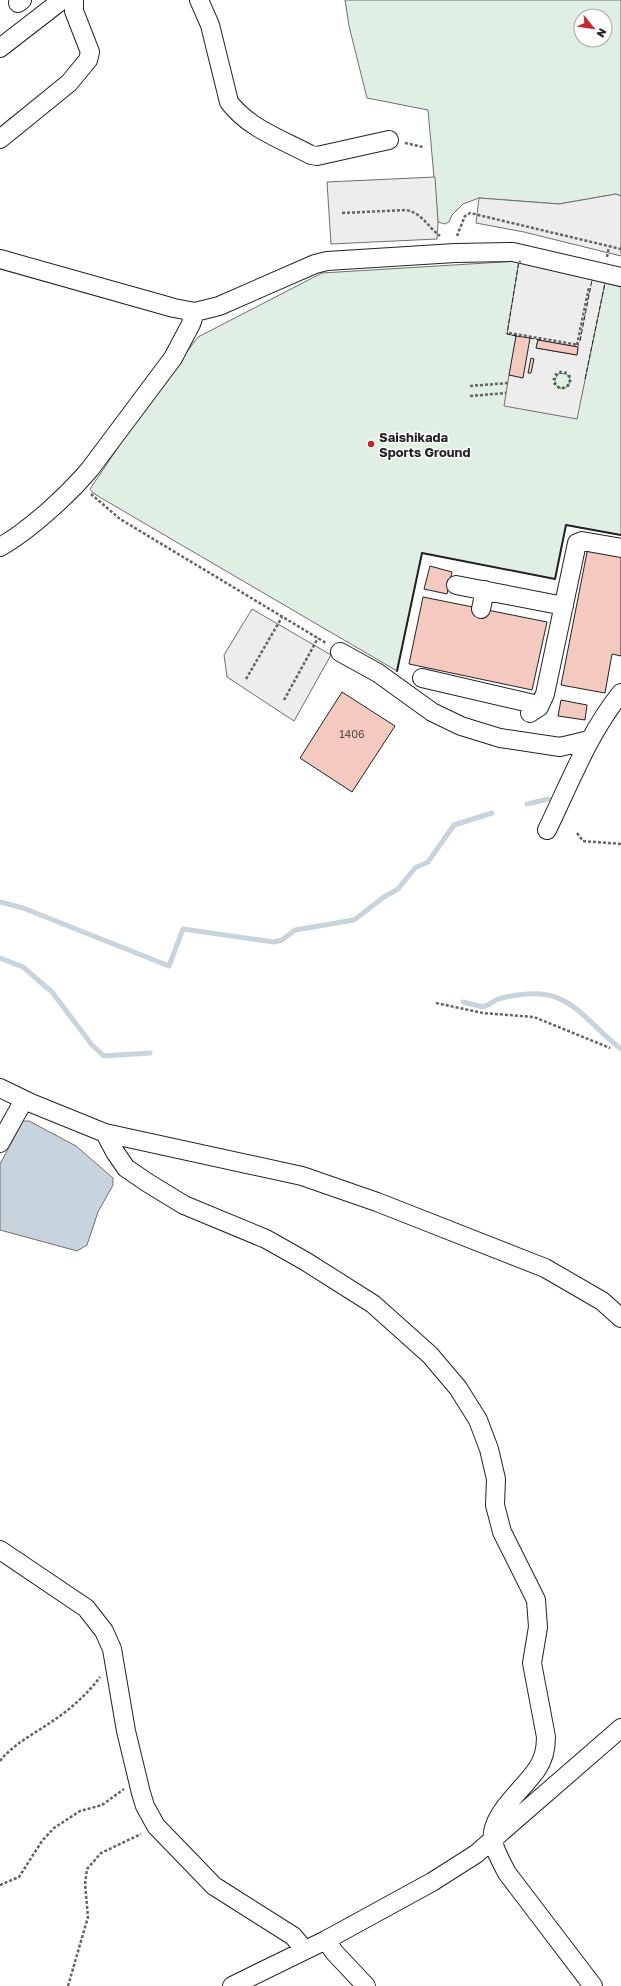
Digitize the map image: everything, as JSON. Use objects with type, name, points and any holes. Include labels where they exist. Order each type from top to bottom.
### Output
[{"type":"street","points":[[0,48],[62,0]]},
{"type":"street","points":[[0,139],[69,83],[88,60],[90,52],[74,11],[74,0]]},
{"type":"street","points":[[199,0],[210,25],[229,102],[236,112],[247,121],[311,155],[316,156],[389,140]]},
{"type":"street","points":[[0,259],[174,308],[195,312],[219,306],[316,264],[327,261],[455,248],[513,252],[621,277]]},
{"type":"street","points":[[0,547],[15,538],[78,483],[173,358],[191,324],[195,312]]},
{"type":"street","points":[[422,678],[534,704],[534,710],[546,694],[577,543],[582,541],[621,548]]},
{"type":"street","points":[[456,585],[564,606]]},
{"type":"street","points":[[481,609],[485,590]]},
{"type":"street","points":[[340,652],[378,673],[432,712],[461,726],[500,738],[560,747],[589,740]]},
{"type":"street","points":[[547,830],[589,740],[610,707],[621,693]]},
{"type":"street","points":[[0,1088],[24,1100],[105,1133],[302,1176],[370,1200],[545,1268],[602,1301],[621,1318]]},
{"type":"street","points":[[0,1143],[24,1100]]},
{"type":"street","points":[[105,1133],[114,1152],[126,1168],[148,1184],[184,1205],[266,1239],[305,1261],[373,1304],[430,1355],[458,1388],[478,1420],[489,1449],[496,1478],[495,1505],[502,1532],[536,1600],[538,1627],[532,1663],[546,1737],[546,1748],[537,1769],[496,1820],[493,1840],[498,1856],[507,1873],[593,1986]]},
{"type":"street","points":[[0,1550],[86,1608],[104,1631],[112,1648],[126,1731],[145,1806],[156,1826],[214,1886],[293,1936],[305,1950]]},
{"type":"street","points":[[232,1986],[326,1940],[432,1882],[476,1854],[621,1728]]},
{"type":"street","points":[[326,1940],[334,1952],[366,1986]]},
{"type":"path","points":[[342,213],[406,210],[414,212],[422,217],[437,234],[455,248],[463,220],[470,213],[621,249]]},
{"type":"path","points":[[509,333],[578,345],[590,282]]},
{"type":"path","points":[[470,386],[508,383]]},
{"type":"path","points":[[470,396],[506,393]]},
{"type":"path","points":[[78,483],[120,519],[340,652]]},
{"type":"path","points":[[246,679],[282,617]]},
{"type":"path","points":[[284,700],[318,638]]},
{"type":"path","points":[[577,833],[583,840],[621,844]]},
{"type":"path","points":[[436,1003],[483,1013],[534,1017],[610,1048]]},
{"type":"path","points":[[0,1761],[8,1750],[58,1717],[93,1686],[104,1672],[116,1667]]},
{"type":"path","points":[[0,1885],[19,1877],[42,1841],[54,1828],[80,1811],[102,1805],[138,1777]]},
{"type":"path","points":[[68,1986],[88,1917],[85,1884],[87,1869],[101,1853],[138,1837],[156,1826]]},
{"type":"green space","points":[[345,0],[621,0],[621,196],[616,194],[559,204],[479,198],[463,204],[452,215],[449,222],[445,224],[438,222],[428,110],[367,98],[349,26]]},
{"type":"green space","name":"Saishikada Sports Ground","points":[[519,261],[621,287],[621,535],[566,525],[555,579],[422,553],[397,671],[108,502],[93,493],[90,489],[148,403],[198,337],[322,273]]},
{"type":"shaded area","points":[[435,177],[438,222],[437,239],[331,244],[327,182]]},
{"type":"shaded area","points":[[616,194],[621,196],[621,256],[524,232],[476,223],[479,198],[559,204]]},
{"type":"shaded area","points":[[519,261],[605,283],[577,419],[504,406],[509,375],[523,377],[516,336],[507,334]],"holes":[[[538,340],[578,347],[577,355],[536,348]],[[559,373],[566,374],[570,377],[569,385],[565,388],[559,388],[555,384],[555,379]]]},
{"type":"shaded area","points":[[252,609],[331,655],[294,721],[227,677],[224,655]]},
{"type":"shaded area","points":[[23,1121],[29,1121],[76,1146],[113,1178],[113,1185],[98,1212],[87,1245],[77,1251],[0,1230],[0,1164]]},
{"type":"building","points":[[516,336],[530,338],[523,378],[509,375]]},
{"type":"building","points":[[538,340],[578,347],[577,355],[536,348]]},
{"type":"building","points":[[531,358],[534,359],[531,373],[528,373]]},
{"type":"building","points":[[588,547],[621,553],[621,656],[612,654],[605,693],[561,685]]},
{"type":"building","points":[[430,566],[452,572],[447,594],[424,589]]},
{"type":"building","points":[[423,597],[547,622],[532,690],[409,664]]},
{"type":"building","points":[[342,692],[395,726],[352,792],[300,758]]},
{"type":"building","points":[[561,700],[587,705],[585,720],[558,716]]},
{"type":"waterway","points":[[527,804],[549,799]]},
{"type":"waterway","points":[[0,902],[23,908],[169,966],[183,929],[274,942],[282,940],[295,930],[354,920],[384,897],[398,889],[415,868],[428,862],[454,825],[492,813]]},
{"type":"waterway","points":[[0,958],[23,967],[52,992],[92,1045],[104,1056],[150,1053]]},
{"type":"waterway","points":[[463,1002],[483,1007],[499,999],[524,994],[542,994],[557,998],[569,1004],[581,1013],[621,1049]]},
{"type":"hedge","points":[[562,372],[568,374],[570,380],[568,386],[562,388],[556,386],[554,380],[556,374],[562,372]]},
{"type":"fence","points":[[517,336],[507,334],[519,261],[521,262]]},
{"type":"fence","points":[[580,341],[592,280]]},
{"type":"fence","points":[[585,379],[605,283]]},
{"type":"fence","points":[[529,338],[541,340]]},
{"type":"wall","points":[[397,671],[422,553],[555,579],[566,525],[621,535]]},
{"type":"place","name":"Saishikada Sports Ground","points":[[371,444]]}]
